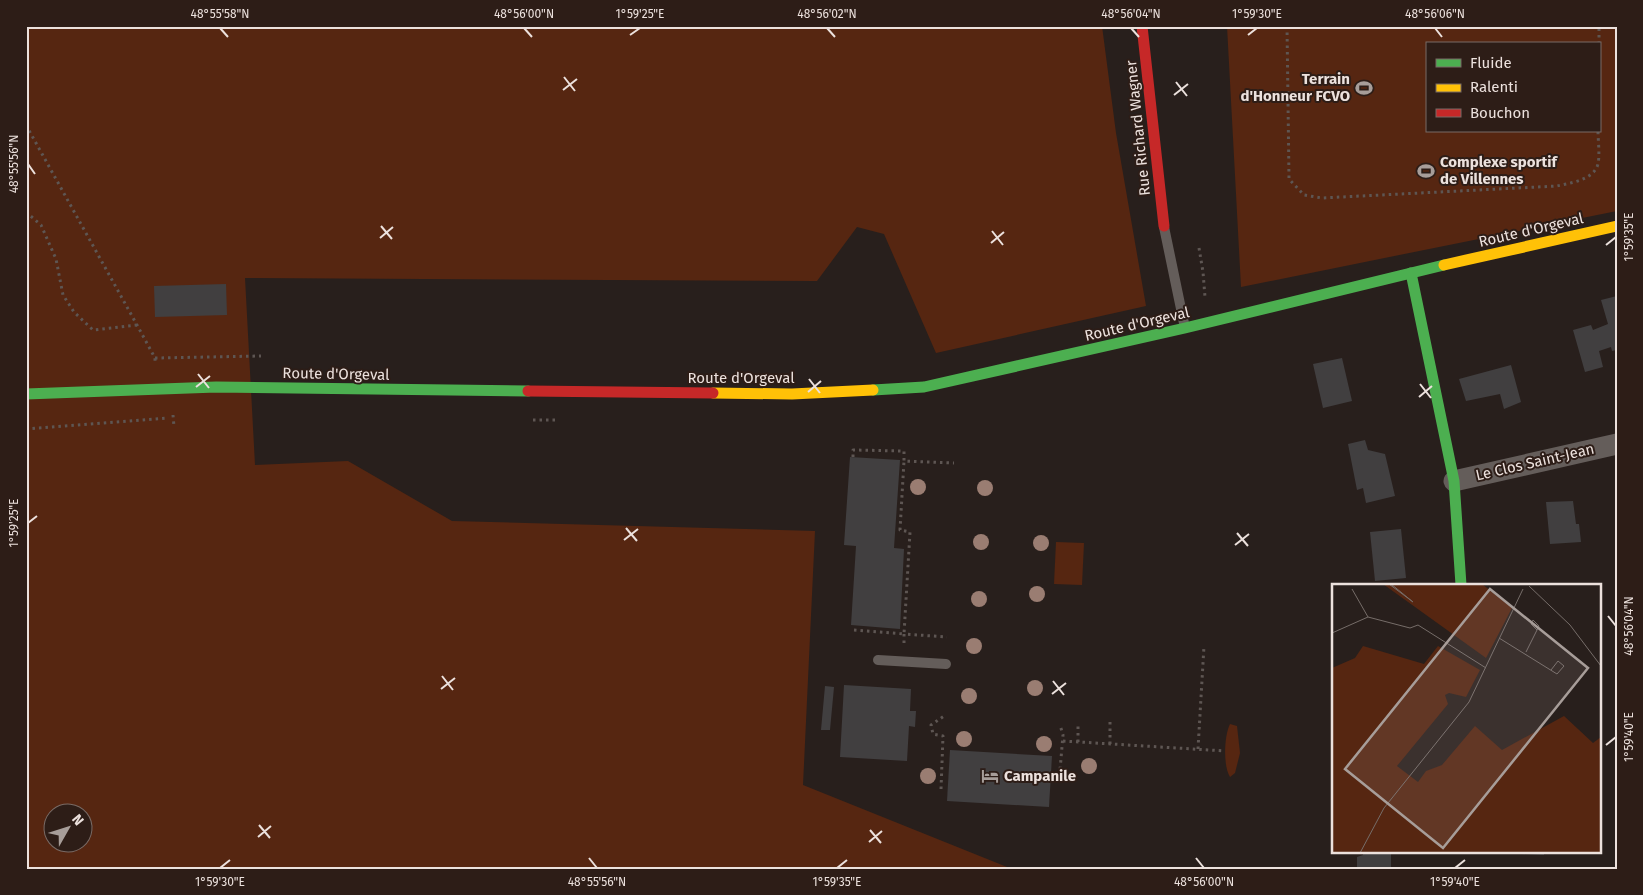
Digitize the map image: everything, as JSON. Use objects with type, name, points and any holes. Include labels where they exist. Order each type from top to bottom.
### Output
[{"type":"street","name":"Rue Richard Wagner","points":[[1142,26],[1164,226]]},
{"type":"street","name":"Route d'Orgeval","points":[[26,394],[216,388],[792,394],[924,386],[1185,328],[1411,273],[1617,226]]},
{"type":"street","name":"Le Clos Saint-Jean","points":[[1411,273],[1454,481],[1460,584]]},
{"type":"street","name":"Le Clos Saint-Jean","points":[[1454,481],[1617,444]]},
{"type":"lane","points":[[1164,226],[1185,328]]},
{"type":"lane","points":[[878,660],[946,664]]},
{"type":"path","points":[[1287,26],[1289,179],[1304,195],[1322,198],[1557,186],[1586,178],[1593,173],[1598,165],[1598,132]]},
{"type":"path","points":[[1599,26],[1599,42]]},
{"type":"path","points":[[26,125],[155,358],[158,390]]},
{"type":"path","points":[[26,212],[41,225],[56,259],[63,295],[74,312],[93,330],[137,325]]},
{"type":"path","points":[[1199,248],[1205,304]]},
{"type":"path","points":[[155,358],[261,356]]},
{"type":"path","points":[[26,428],[182,417]]},
{"type":"path","points":[[853,457],[852,450],[904,451],[900,530],[910,532],[904,662]]},
{"type":"path","points":[[904,461],[954,463]]},
{"type":"path","points":[[854,630],[947,637]]},
{"type":"path","points":[[1198,749],[1204,646]]},
{"type":"path","points":[[941,789],[943,736],[933,734],[931,725],[944,716]]},
{"type":"path","points":[[1110,720],[1110,744]]},
{"type":"path","points":[[1059,782],[1063,741],[1060,725]]},
{"type":"path","points":[[1078,725],[1078,742]]},
{"type":"path","points":[[1063,741],[1226,751]]},
{"type":"shaded area","points":[[26,26],[1102,26],[1116,133],[1146,306],[936,353],[884,234],[857,227],[817,281],[245,278],[255,465],[348,461],[452,521],[815,531],[803,785],[1012,869],[26,869]]},
{"type":"shaded area","name":"Complexe sportif de Villennes","points":[[1227,26],[1617,26],[1617,211],[1241,287]]},
{"type":"shaded area","points":[[1056,542],[1084,543],[1082,585],[1054,584]]},
{"type":"shaded area","points":[[1230,724],[1237,726],[1240,753],[1235,773],[1230,777],[1226,766],[1225,751],[1226,736]]},
{"type":"building","points":[[226,284],[227,315],[155,317],[154,286]]},
{"type":"building","points":[[1617,296],[1617,350],[1612,351],[1611,347],[1599,351],[1603,367],[1585,372],[1573,330],[1591,325],[1593,330],[1608,324],[1601,300]]},
{"type":"building","points":[[1342,358],[1352,401],[1323,408],[1313,364]]},
{"type":"building","points":[[1511,365],[1521,402],[1504,409],[1500,394],[1466,401],[1459,379]]},
{"type":"building","points":[[1365,440],[1368,450],[1385,454],[1395,496],[1366,503],[1363,488],[1357,490],[1348,444]]},
{"type":"building","points":[[850,457],[900,460],[894,548],[904,549],[900,629],[851,625],[856,546],[844,545]]},
{"type":"building","points":[[1573,501],[1581,542],[1550,544],[1546,502]]},
{"type":"building","points":[[1401,529],[1406,578],[1375,581],[1370,532]]},
{"type":"building","points":[[844,685],[911,689],[910,711],[916,711],[915,727],[909,726],[907,761],[840,757]]},
{"type":"building","points":[[825,686],[834,687],[830,730],[821,730]]},
{"type":"building","points":[[950,750],[1052,756],[1049,807],[947,801]]},
{"type":"building","points":[[1363,852],[1391,852],[1391,869],[1357,869],[1357,857],[1363,855]]},
{"type":"building","points":[[1544,852],[1544,855],[1501,853]]},
{"type":"traffic: fast","points":[[873,390],[924,387],[1185,328],[1444,265]]},
{"type":"traffic: fast","points":[[1411,273],[1454,481],[1461,584]]},
{"type":"traffic: fast","points":[[26,394],[216,387],[528,391]]},
{"type":"traffic: slow","points":[[1444,265],[1617,226]]},
{"type":"traffic: slow","points":[[713,393],[792,394],[873,390]]},
{"type":"traffic: jam","points":[[1142,26],[1164,226]]},
{"type":"traffic: jam","points":[[528,391],[713,393]]},
{"type":"place","name":"Terrain d'Honneur FCVO","points":[[1364,88]]},
{"type":"place","name":"Complexe sportif de Villennes","points":[[1426,171]]},
{"type":"place","name":"Campanile","points":[[990,776]]}]
